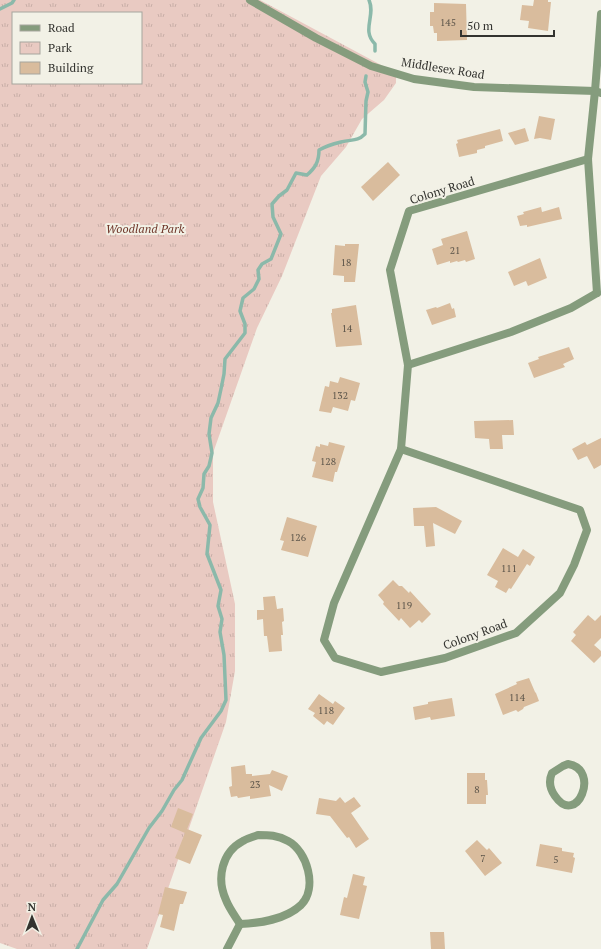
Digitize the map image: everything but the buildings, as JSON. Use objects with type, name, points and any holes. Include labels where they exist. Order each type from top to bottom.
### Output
[{"type":"street","name":"Middlesex Road","points":[[250,0],[316,38],[371,66],[414,79],[474,87],[598,92]]},
{"type":"street","points":[[408,365],[511,332],[571,308],[599,294],[588,159],[598,92],[601,14]]},
{"type":"street","name":"Colony Road","points":[[401,449],[580,510],[587,530],[574,565],[560,593],[516,634],[445,658],[381,672],[335,658],[324,640],[334,603],[401,449],[408,365],[390,270],[409,211],[588,159]]},
{"type":"street","points":[[591,790],[586,800],[574,805],[568,805],[562,803],[553,794],[550,778],[552,773],[557,769],[568,764],[581,767],[588,771],[592,778]]},
{"type":"street","points":[[258,835],[275,835],[289,841],[302,854],[308,870],[309,889],[301,905],[283,916],[260,923],[240,924],[225,900],[220,880],[222,868],[228,854],[242,841],[258,835]]},
{"type":"street","points":[[227,949],[240,924]]},
{"type":"green space","name":"Woodland Park","points":[[0,0],[260,0],[396,73],[396,83],[384,100],[362,119],[346,147],[321,176],[282,276],[257,328],[213,453],[213,502],[235,604],[235,671],[226,722],[147,949],[17,949],[0,943]]},
{"type":"waterway","points":[[0,9],[12,3],[14,0]]},
{"type":"waterway","points":[[369,0],[371,6],[369,33],[375,44],[375,51]]},
{"type":"waterway","points":[[77,949],[103,900],[117,884],[149,828],[182,780],[201,738],[221,711],[226,700],[224,655],[220,632],[222,619],[218,606],[221,590],[207,554],[210,525],[200,507],[198,499],[203,488],[204,474],[209,466],[212,453],[209,434],[211,418],[218,403],[224,374],[225,359],[245,333],[245,324],[240,311],[243,298],[254,289],[259,279],[258,270],[262,264],[271,259],[281,234],[273,217],[272,204],[287,190],[296,173],[307,175],[312,170],[316,164],[319,150],[327,146],[357,139],[365,134],[366,101],[368,92],[365,82],[366,76]]}]
